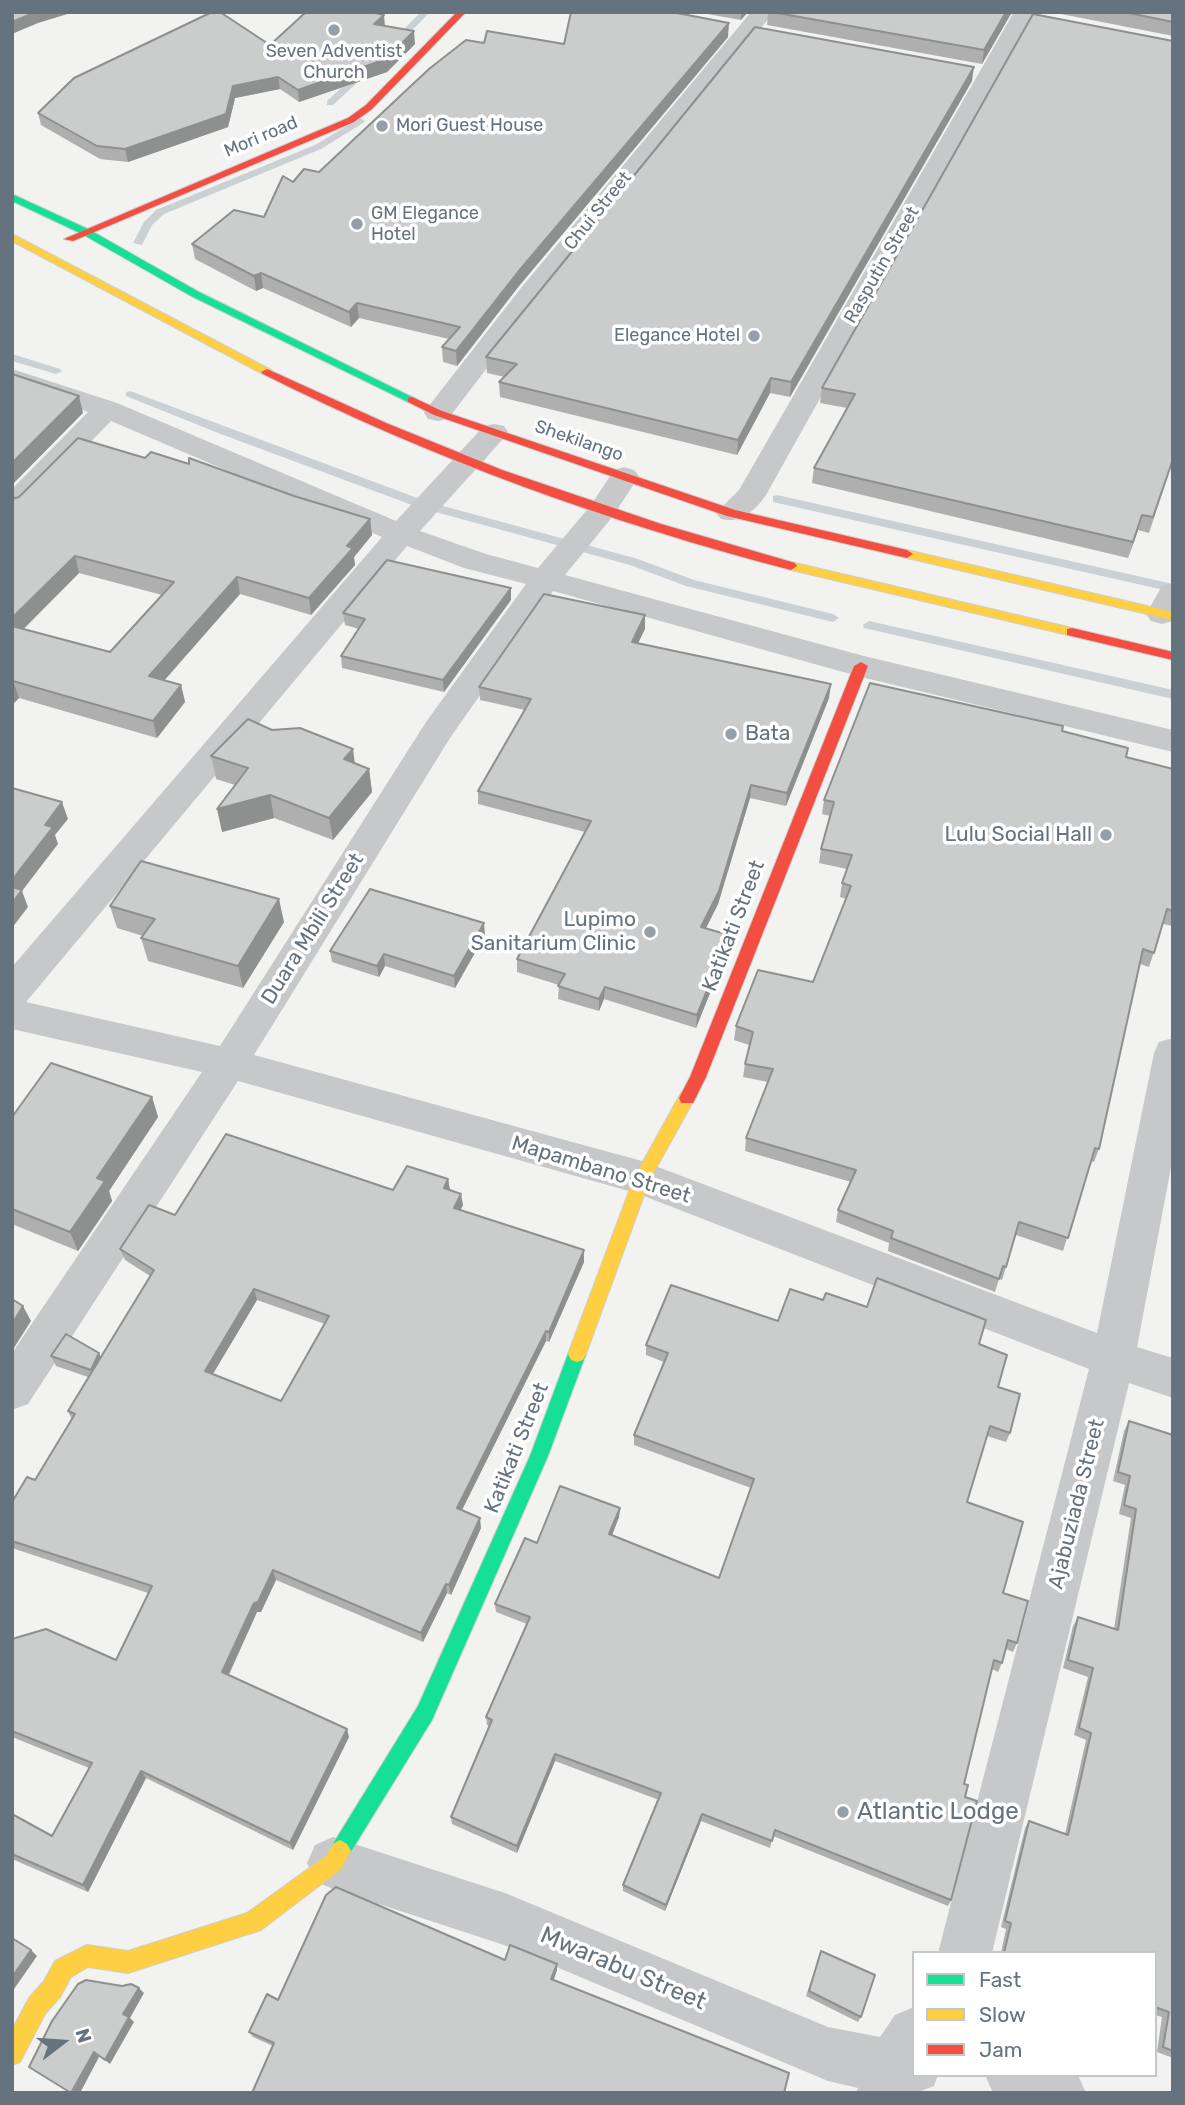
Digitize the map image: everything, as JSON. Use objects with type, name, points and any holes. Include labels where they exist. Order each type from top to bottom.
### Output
[{"type":"main road","name":"Mori road","points":[[23,258],[351,120],[369,107],[462,12]]},
{"type":"main road","name":"Shekilango","points":[[12,197],[86,232],[195,293],[438,413],[732,513],[1169,608]]},
{"type":"main road","points":[[12,237],[43,251],[153,314],[339,409],[466,461],[712,547],[1173,656]]},
{"type":"main road","name":"Katikati Street","points":[[12,2054],[37,2006],[52,1989],[63,1969],[87,1956],[128,1962],[253,1922],[333,1863],[374,1791],[425,1713],[539,1456],[642,1178],[698,1077],[861,666]]},
{"type":"street","name":"Rasputin Street","points":[[732,513],[751,495],[990,75],[1032,17]]},
{"type":"street","points":[[722,26],[755,22],[775,36]]},
{"type":"street","name":"Chui Street","points":[[438,413],[530,294],[755,22]]},
{"type":"street","points":[[963,70],[990,75]]},
{"type":"street","points":[[12,377],[107,409],[401,534],[475,561],[726,627],[861,666],[1173,741]]},
{"type":"street","points":[[12,506],[107,409]]},
{"type":"street","points":[[12,993],[401,534],[494,432]]},
{"type":"street","name":"Duara Mbili Street","points":[[12,1390],[229,1063],[438,730],[544,581],[603,510],[624,476]]},
{"type":"street","name":"Mapambano Street","points":[[12,1014],[229,1063],[642,1178],[1113,1359],[1173,1378]]},
{"type":"street","name":"Ajabuziada Street","points":[[965,1951],[1113,1359],[1173,1053]]},
{"type":"street","name":"Mwarabu Street","points":[[333,1863],[505,1919],[828,2054],[901,2065]]},
{"type":"street","points":[[1018,2077],[1058,2093]]},
{"type":"building","points":[[12,12],[36,12],[12,22]]},
{"type":"building","points":[[212,12],[220,12],[270,45],[306,12],[371,12],[384,15],[374,24],[414,31],[386,59],[298,90],[278,77],[233,86],[226,114],[125,149],[97,146],[38,113],[74,78]]},
{"type":"building","points":[[571,12],[672,12],[729,23],[518,272],[456,351],[442,347],[460,327],[357,303],[349,312],[261,273],[254,276],[192,244],[234,210],[264,217],[283,176],[293,182],[304,169],[319,172],[429,69],[466,40],[484,43],[487,31],[564,44]]},
{"type":"building","points":[[772,12],[1006,12],[984,50]]},
{"type":"building","points":[[1124,12],[1173,12],[1173,22]]},
{"type":"building","points":[[1033,14],[1173,41],[1173,459],[1153,517],[1142,515],[1133,542],[814,468],[855,394],[822,388]]},
{"type":"building","points":[[755,27],[974,67],[791,382],[771,378],[738,440],[499,382],[517,364],[486,357]]},
{"type":"building","points":[[12,374],[79,396],[12,463]]},
{"type":"building","points":[[78,438],[145,458],[151,452],[189,464],[189,458],[294,496],[370,519],[347,546],[353,548],[309,598],[237,577],[149,676],[181,685],[153,721],[12,682],[12,626],[110,652],[174,582],[75,556],[12,618],[12,499],[19,497]]},
{"type":"building","points":[[387,560],[511,588],[443,680],[341,656],[365,619],[343,613]]},
{"type":"building","points":[[544,594],[645,615],[632,642],[831,684],[787,793],[751,785],[719,891],[701,927],[729,935],[697,1015],[605,987],[599,999],[558,986],[565,974],[517,959],[591,821],[478,791],[531,699],[479,687]]},
{"type":"building","points":[[870,683],[1063,726],[1062,731],[1128,748],[1126,757],[1173,769],[1173,911],[1167,909],[1154,953],[1143,949],[1099,1149],[1095,1148],[1068,1238],[1019,1222],[1006,1267],[1003,1266],[999,1279],[891,1238],[893,1231],[838,1210],[856,1170],[746,1138],[773,1069],[745,1064],[753,1032],[736,1026],[758,970],[813,982],[851,886],[842,883],[852,855],[821,849],[834,802],[824,800]]},
{"type":"building","points":[[248,719],[272,730],[300,728],[353,749],[344,759],[369,769],[329,818],[270,795],[217,809],[248,768],[211,756]]},
{"type":"building","points":[[12,788],[62,802],[45,825],[53,827],[12,880]]},
{"type":"building","points":[[141,861],[279,899],[238,966],[141,938],[155,919],[110,906]]},
{"type":"building","points":[[12,887],[22,890],[12,903]]},
{"type":"building","points":[[370,889],[484,923],[454,976],[384,954],[377,966],[330,951]]},
{"type":"building","points":[[51,1063],[152,1097],[97,1178],[105,1181],[70,1232],[12,1209],[12,1117]]},
{"type":"building","points":[[226,1134],[393,1190],[407,1166],[448,1179],[444,1188],[461,1194],[454,1208],[584,1250],[549,1332],[546,1331],[457,1508],[480,1518],[449,1585],[446,1584],[421,1633],[273,1570],[258,1602],[254,1603],[222,1672],[347,1729],[290,1843],[141,1771],[83,1885],[12,1854],[12,1814],[52,1836],[92,1763],[12,1731],[12,1639],[46,1629],[116,1660],[152,1586],[12,1541],[12,1502],[27,1477],[35,1480],[75,1414],[68,1411],[154,1270],[120,1249],[149,1205],[175,1215]],"holes":[[[254,1289],[329,1316],[281,1401],[205,1371]]]},
{"type":"building","points":[[877,1278],[986,1320],[979,1344],[1007,1355],[998,1387],[1020,1394],[1010,1433],[990,1426],[967,1502],[1023,1522],[1003,1593],[1028,1601],[1017,1643],[1008,1640],[1002,1663],[994,1660],[964,1784],[968,1785],[965,1797],[977,1801],[951,1900],[775,1830],[772,1841],[702,1814],[666,1905],[623,1885],[661,1793],[555,1754],[517,1846],[451,1817],[492,1720],[486,1717],[530,1617],[495,1604],[525,1538],[537,1543],[560,1486],[620,1508],[609,1534],[719,1578],[754,1479],[634,1435],[668,1353],[646,1345],[671,1285],[778,1321],[790,1289],[823,1300],[826,1293],[867,1307]]},
{"type":"building","points":[[12,1299],[23,1306],[12,1324]]},
{"type":"building","points":[[66,1334],[99,1353],[91,1370],[51,1356]]},
{"type":"building","points":[[1129,1421],[1173,1435],[1173,2051],[1163,2047],[1169,2012],[1157,2008],[1157,1951],[1004,1951],[1011,1923],[1005,1921],[1029,1821],[1068,1835],[1091,1733],[1079,1728],[1093,1668],[1068,1660],[1078,1617],[1118,1630],[1136,1509],[1124,1505],[1130,1476],[1118,1472]]},
{"type":"building","points":[[336,1887],[505,1960],[510,1945],[557,1964],[551,1979],[789,2073],[784,2093],[252,2093],[274,2043],[249,2032],[267,1994],[278,2000],[326,1895]]},
{"type":"building","points":[[12,1938],[31,1950],[12,1977]]},
{"type":"building","points":[[821,1951],[875,1975],[861,2017],[809,1991]]},
{"type":"building","points":[[86,1980],[122,1986],[131,1984],[139,1988],[123,2014],[129,2017],[105,2060],[94,2052],[71,2093],[29,2067],[52,2021],[78,1984]]},
{"type":"waterway","points":[[393,45],[426,12]]},
{"type":"waterway","points":[[330,103],[366,70]]},
{"type":"waterway","points":[[138,243],[148,224],[160,212],[318,147],[360,121]]},
{"type":"waterway","points":[[12,357],[56,371]]},
{"type":"waterway","points":[[130,394],[222,431],[416,502]]},
{"type":"waterway","points":[[777,499],[1173,588]]},
{"type":"waterway","points":[[436,508],[634,562],[690,583],[833,618]]},
{"type":"waterway","points":[[869,625],[1173,695]]},
{"type":"traffic: fast","points":[[12,197],[86,232],[195,294],[412,400]]},
{"type":"traffic: fast","points":[[340,1851],[425,1713],[539,1456],[577,1354]]},
{"type":"traffic: slow","points":[[12,237],[267,372]]},
{"type":"traffic: slow","points":[[907,554],[1173,616]]},
{"type":"traffic: slow","points":[[791,566],[1072,632]]},
{"type":"traffic: slow","points":[[577,1354],[642,1178],[687,1098]]},
{"type":"traffic: slow","points":[[12,2054],[37,2006],[52,1989],[63,1969],[87,1956],[128,1962],[253,1922],[333,1863],[340,1851]]},
{"type":"traffic: jam","points":[[69,239],[351,120],[369,107],[462,12]]},
{"type":"traffic: jam","points":[[267,372],[382,426],[498,472],[657,527],[791,566]]},
{"type":"traffic: jam","points":[[412,400],[438,413],[731,513],[907,554]]},
{"type":"traffic: jam","points":[[1072,632],[1173,656]]},
{"type":"traffic: jam","points":[[687,1098],[698,1077],[861,666]]},
{"type":"place","name":"Seven Adventist Church","points":[[334,30]]},
{"type":"place","name":"Mori Guest House","points":[[382,126]]},
{"type":"place","name":"GM Elegance Hotel","points":[[357,224]]},
{"type":"place","name":"Elegance Hotel","points":[[754,336]]},
{"type":"place","name":"Bata","points":[[731,734]]},
{"type":"place","name":"Lulu Social Hall","points":[[1106,835]]},
{"type":"place","name":"Lupimo Sanitarium Clinic","points":[[650,932]]},
{"type":"place","name":"Atlantic Lodge","points":[[843,1812]]}]
